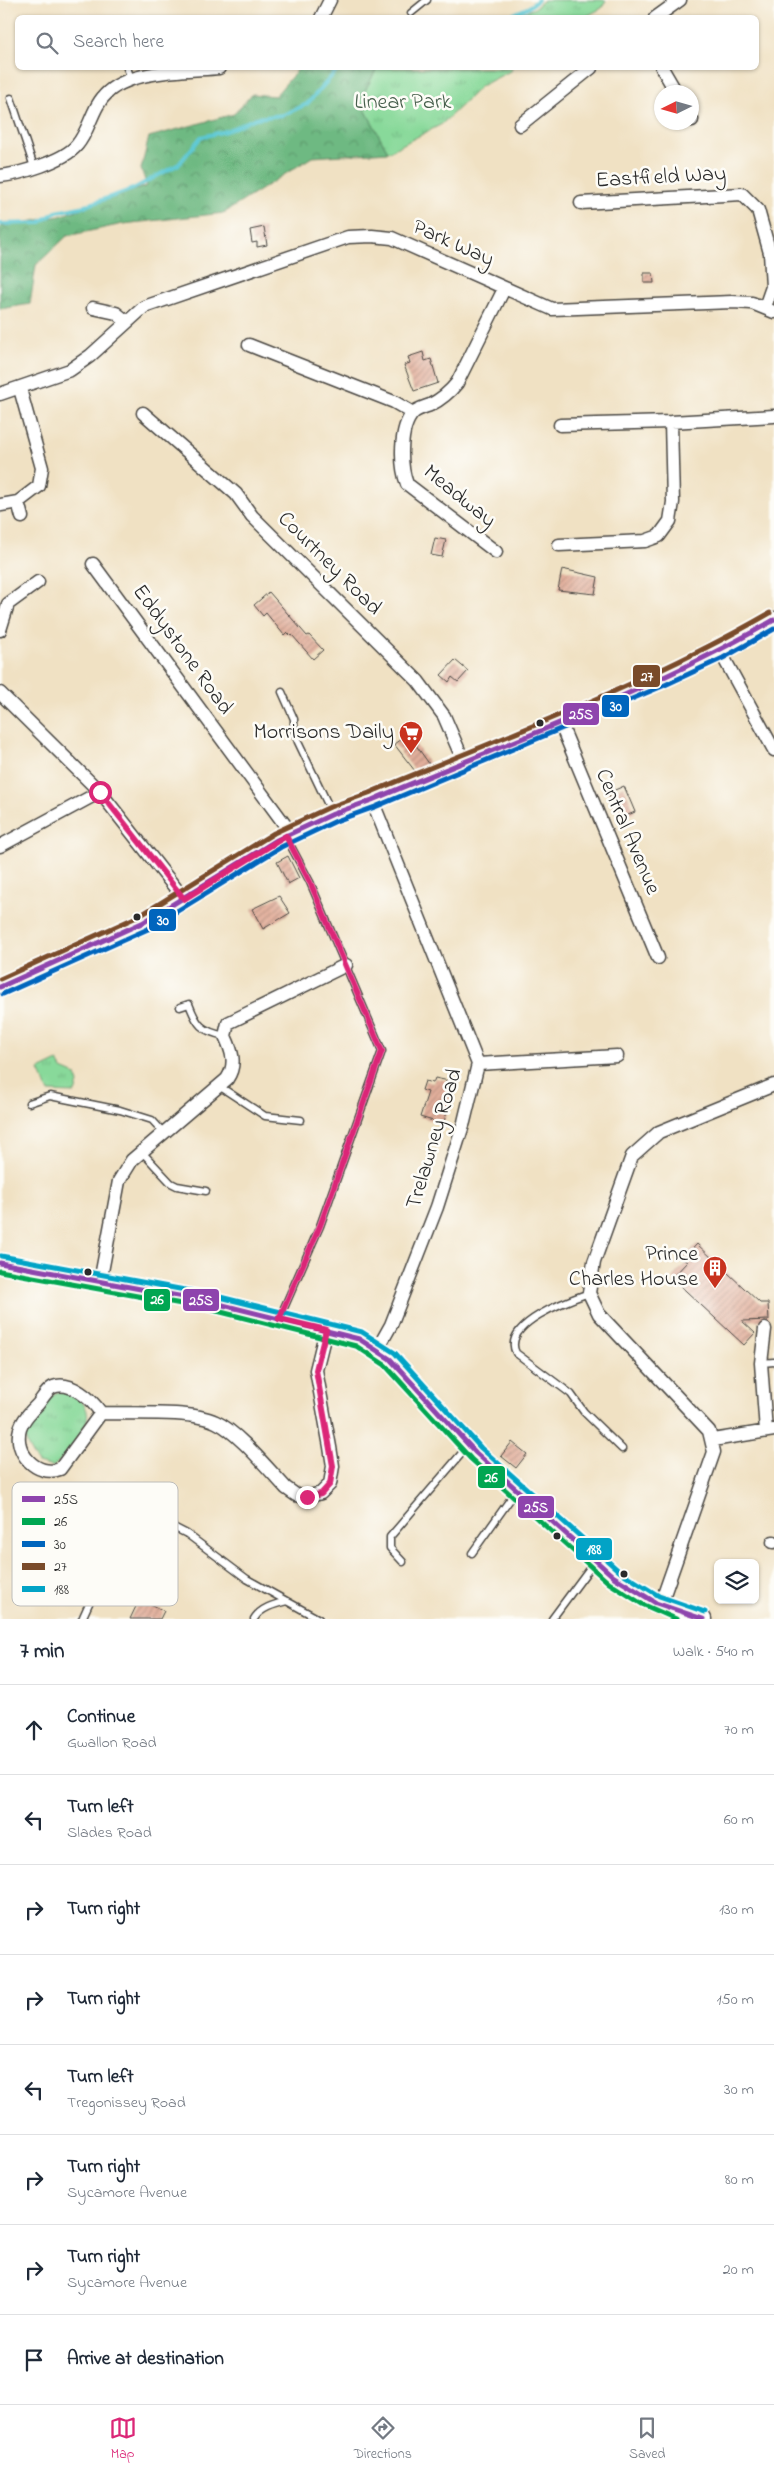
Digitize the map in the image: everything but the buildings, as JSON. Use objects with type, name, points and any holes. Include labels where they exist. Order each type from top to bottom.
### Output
[{"type":"street","points":[[323,15],[330,0]]},
{"type":"street","points":[[659,15],[680,0]]},
{"type":"street","points":[[0,176],[60,158],[78,145],[94,111],[107,92],[129,73],[183,70]]},
{"type":"street","points":[[520,125],[588,70]]},
{"type":"street","points":[[663,70],[672,85]]},
{"type":"street","name":"Eastfield Way","points":[[581,203],[742,194],[758,210],[770,252],[772,287],[769,309]]},
{"type":"street","name":"Park Way","points":[[0,394],[20,389],[70,370],[90,356],[144,306],[348,237],[372,236],[392,238],[552,309],[732,302],[769,309]]},
{"type":"street","points":[[249,345],[394,402],[413,413],[446,396],[457,384],[504,289]]},
{"type":"street","points":[[94,308],[116,313],[127,322]]},
{"type":"street","points":[[1,505],[18,502],[39,486],[42,468],[20,389]]},
{"type":"street","name":"Courtney Road","points":[[143,413],[236,494],[252,516],[418,681],[444,716],[464,760]]},
{"type":"street","name":"Meadway","points":[[413,413],[407,424],[401,455],[402,471],[407,484],[496,552]]},
{"type":"street","points":[[560,425],[671,422],[774,416]]},
{"type":"street","points":[[559,545],[645,541],[659,536],[670,521],[673,502],[671,422]]},
{"type":"street","points":[[18,502],[22,517]]},
{"type":"street","name":"Eddystone Road","points":[[93,564],[288,834]]},
{"type":"street","points":[[1,624],[8,604],[38,582]]},
{"type":"street","points":[[0,987],[98,944],[184,899],[288,834],[720,651],[774,620]]},
{"type":"street","points":[[720,651],[774,750]]},
{"type":"street","points":[[0,693],[100,792],[184,899]]},
{"type":"street","name":"Central Avenue","points":[[559,720],[658,958]]},
{"type":"street","points":[[0,846],[100,792]]},
{"type":"street","name":"Trelawney Road","points":[[372,800],[478,1064],[464,1122],[437,1207],[391,1325],[377,1350]]},
{"type":"street","points":[[100,1282],[119,1181],[132,1160],[219,1086],[233,1070],[231,1048],[224,1036],[228,1023],[346,965]]},
{"type":"street","points":[[478,1064],[616,1056]]},
{"type":"street","points":[[660,1606],[714,1452],[713,1440],[710,1431],[599,1314],[589,1293],[594,1262],[632,1156],[658,1132],[774,1085]]},
{"type":"street","points":[[0,1263],[211,1302],[359,1339],[377,1350],[404,1372],[468,1446],[596,1560],[638,1594],[660,1606],[703,1619]]},
{"type":"street","points":[[713,1440],[770,1430],[765,1329]]},
{"type":"street","points":[[101,1412],[60,1468],[46,1472],[38,1469],[31,1464],[22,1449],[19,1439],[20,1429],[26,1418],[51,1388],[60,1386],[73,1388],[94,1404],[101,1412],[194,1416],[217,1422],[235,1435],[296,1495],[307,1497],[321,1494],[330,1484],[333,1466],[316,1370],[326,1330]]},
{"type":"lane","points":[[411,13],[427,0]]},
{"type":"lane","points":[[11,98],[34,167]]},
{"type":"lane","points":[[282,692],[294,719],[294,730],[298,742],[333,814]]},
{"type":"lane","points":[[279,1319],[320,1226],[382,1051],[288,834]]},
{"type":"lane","points":[[180,1007],[189,1004],[196,1023],[209,1033],[224,1036]]},
{"type":"lane","points":[[219,1086],[265,1116],[301,1120]]},
{"type":"lane","points":[[29,1103],[50,1096],[114,1109],[152,1120],[164,1133]]},
{"type":"lane","points":[[142,1152],[172,1183],[177,1186],[206,1191]]},
{"type":"lane","points":[[589,1293],[552,1307],[527,1324],[514,1337],[512,1344],[516,1353],[571,1394],[584,1412],[622,1449]]},
{"type":"lane","points":[[404,1562],[390,1548],[390,1537],[468,1446]]},
{"type":"lane","points":[[472,1553],[518,1489]]},
{"type":"lane","points":[[178,1529],[187,1534],[247,1579],[318,1619]]},
{"type":"lane","points":[[552,1619],[596,1560]]},
{"type":"lane","points":[[254,1619],[257,1614],[274,1604],[287,1601]]},
{"type":"lane","points":[[82,1619],[88,1606]]},
{"type":"green space","points":[[544,0],[606,0],[602,8],[589,15],[518,15],[535,8]]},
{"type":"green space","points":[[297,70],[376,70],[360,100],[388,152],[312,157],[224,213],[123,224],[67,236],[36,265],[30,304],[0,309],[0,227],[60,216],[147,186],[141,169],[149,137],[234,114],[252,94],[275,96]]},
{"type":"green space","name":"Linear Park","points":[[376,70],[512,70],[481,86],[442,124],[388,152],[360,100]]},
{"type":"green space","points":[[58,1061],[62,1069],[76,1075],[78,1084],[75,1093],[49,1092],[39,1070]]},
{"type":"green space","points":[[58,1392],[69,1394],[79,1400],[86,1408],[87,1420],[78,1438],[53,1467],[38,1463],[28,1448],[26,1435],[34,1416]]},
{"type":"waterway","points":[[512,15],[529,7],[538,0]]},
{"type":"waterway","points":[[0,224],[39,223],[56,212],[85,206],[133,189],[179,164],[201,137],[226,131],[256,118],[283,115],[307,104],[337,70]]},
{"type":"transit line","name":"27","points":[[0,979],[141,915],[274,833],[330,807],[522,731],[623,687],[673,664],[770,613]]},
{"type":"transit line","name":"25S","points":[[0,987],[144,922],[277,840],[333,814],[372,800],[627,694],[677,671],[774,620]]},
{"type":"transit line","name":"30","points":[[3,994],[148,929],[281,847],[336,821],[375,807],[665,685],[723,658],[774,629]]},
{"type":"transit line","name":"188","points":[[1,1256],[212,1295],[362,1332],[395,1353],[481,1448],[619,1571],[659,1596],[705,1612]]},
{"type":"transit line","name":"25S","points":[[0,1263],[211,1302],[359,1339],[390,1359],[476,1453],[614,1577],[656,1603],[703,1619]]},
{"type":"transit line","name":"26","points":[[0,1271],[209,1309],[356,1346],[385,1365],[471,1459],[609,1583],[642,1604],[676,1619]]},
{"type":"place","name":"Morrisons Daily","points":[[411,754]]},
{"type":"place","name":"Prince Charles House","points":[[715,1289]]},
{"type":"route","points":[[100,792],[184,899],[286,836],[310,882],[382,1051],[320,1226],[279,1319],[326,1330],[316,1361],[316,1370],[333,1466],[330,1484],[321,1494],[307,1497]]}]
